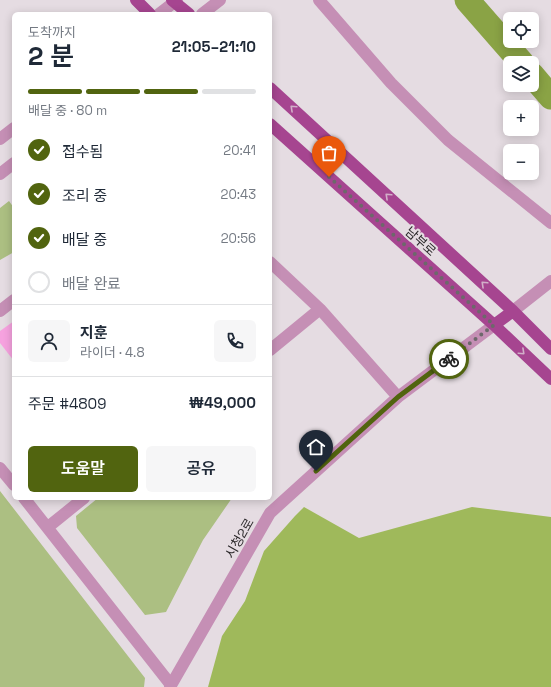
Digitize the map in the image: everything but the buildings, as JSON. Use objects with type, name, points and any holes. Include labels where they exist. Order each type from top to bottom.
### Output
[{"type":"main road","points":[[136,0],[148,12]]},
{"type":"main road","points":[[174,1],[187,12]]},
{"type":"main road","name":"남부로","points":[[272,90],[513,311],[551,349]]},
{"type":"main road","name":"남부로","points":[[272,126],[494,325],[551,379]]},
{"type":"main road","points":[[494,325],[513,311]]},
{"type":"street","points":[[205,12],[220,0]]},
{"type":"street","points":[[319,0],[391,83],[448,140],[551,223]]},
{"type":"street","points":[[161,12],[174,1]]},
{"type":"street","points":[[0,139],[12,130]]},
{"type":"street","points":[[0,174],[12,165]]},
{"type":"street","points":[[272,264],[320,309],[398,397]]},
{"type":"street","points":[[513,311],[551,281]]},
{"type":"street","points":[[0,311],[12,302]]},
{"type":"street","points":[[272,348],[320,309]]},
{"type":"street","name":"시청2로","points":[[26,500],[170,686],[270,513],[398,397],[494,325]]},
{"type":"street","points":[[0,468],[12,483]]},
{"type":"street","points":[[48,527],[82,500]]},
{"type":"green space","points":[[9,201],[12,205],[12,253],[0,260],[0,208]]},
{"type":"green space","points":[[0,491],[145,678],[144,687],[0,687]]},
{"type":"green space","points":[[96,500],[231,500],[203,540],[166,612],[145,615],[77,528],[76,516]]},
{"type":"green space","points":[[304,507],[359,538],[472,507],[551,517],[551,687],[208,687],[222,636],[245,601],[264,551]]},
{"type":"waterway","points":[[467,0],[516,56]]},
{"type":"waterway","points":[[539,83],[551,97]]},
{"type":"way so far","points":[[329,177],[494,325],[449,359]]},
{"type":"route","points":[[316,471],[398,397],[449,359]]}]
